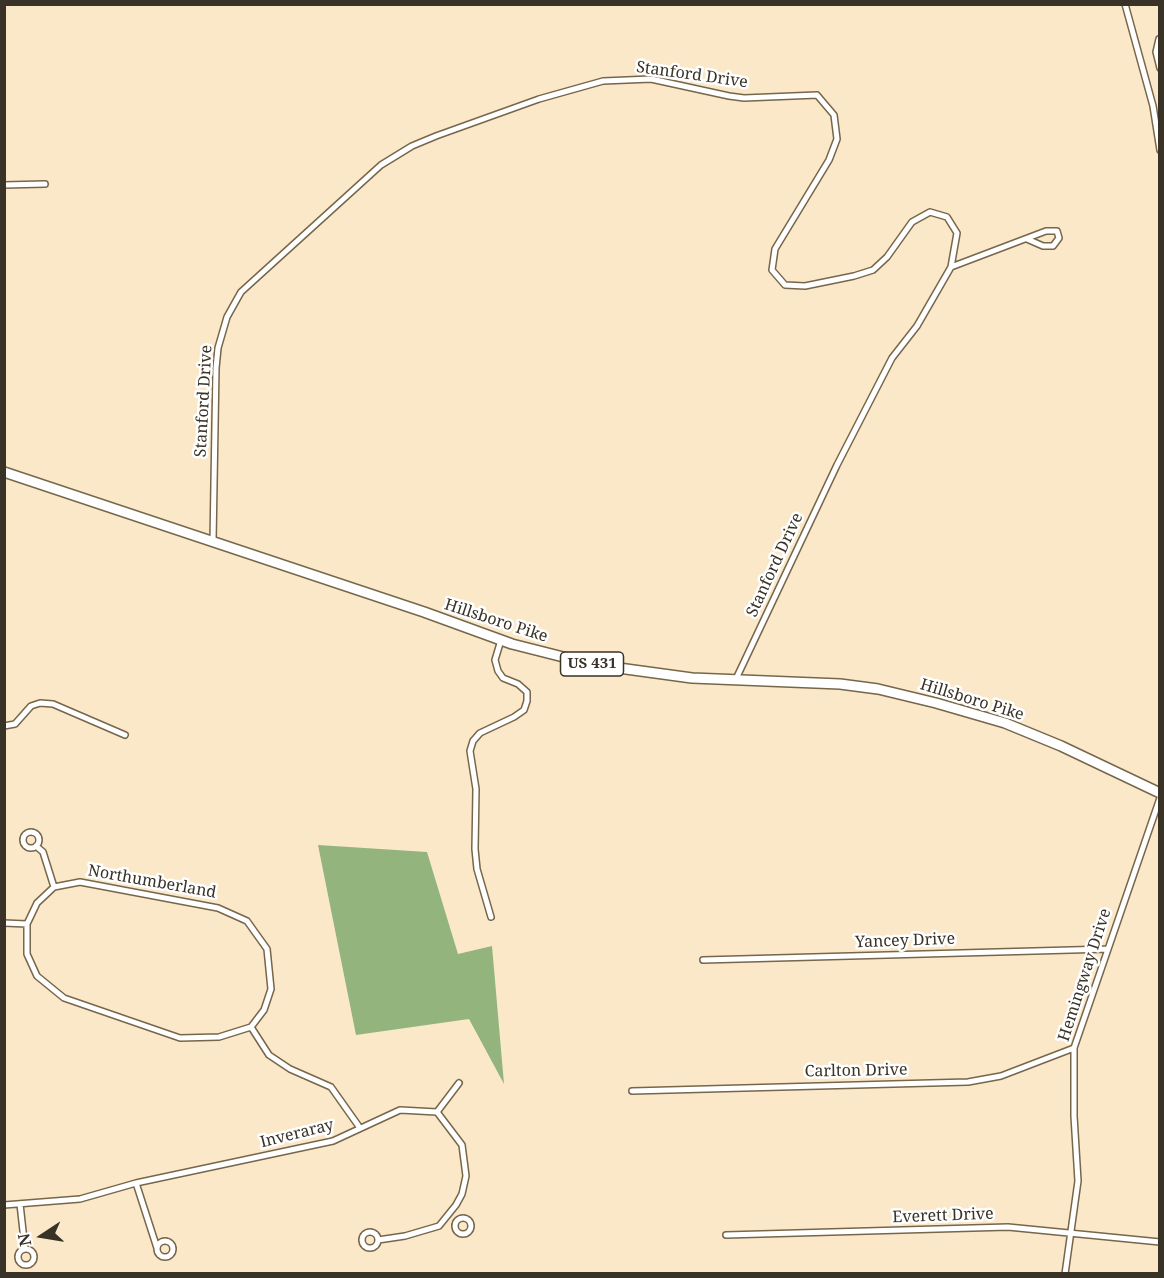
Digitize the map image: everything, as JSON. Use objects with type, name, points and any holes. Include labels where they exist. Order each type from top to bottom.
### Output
[{"type":"main road","name":"Hillsboro Pike","points":[[4,472],[415,609],[501,640],[591,664],[692,678],[734,681],[801,681],[878,689],[1005,723],[1061,746],[1160,794]]},
{"type":"street","points":[[1125,4],[1153,106],[1160,150]]},
{"type":"street","points":[[1159,39],[1156,52],[1160,68]]},
{"type":"street","name":"Stanford Drive","points":[[213,542],[216,368],[218,348],[227,317],[241,292],[381,165],[412,146],[436,136],[539,99],[603,81],[651,79],[744,98],[817,95],[834,115],[837,139],[829,160],[775,249],[772,270],[784,285],[805,286],[873,270],[887,257],[912,222],[930,212],[947,217],[957,232],[951,267],[917,326],[892,358],[837,465],[734,681]]},
{"type":"street","points":[[4,185],[45,184]]},
{"type":"street","points":[[951,267],[1046,231],[1057,231],[1059,238],[1053,246],[1043,246],[1027,239]]},
{"type":"street","points":[[491,917],[477,868],[476,789],[470,751],[473,741],[480,733],[524,711],[527,701],[527,692],[518,684],[503,678],[498,671],[495,660],[501,640]]},
{"type":"street","points":[[4,726],[15,724],[31,706],[40,703],[53,704],[125,735]]},
{"type":"street","name":"Hemingway Drive","points":[[1065,1274],[1078,1181],[1074,1116],[1074,1048],[1160,798]]},
{"type":"street","points":[[36,846],[43,852],[54,887],[37,903],[27,924],[27,954],[37,976],[64,998],[180,1038],[219,1037],[251,1027],[269,1055],[290,1069],[331,1087],[360,1128]]},
{"type":"street","name":"Northumberland","points":[[54,887],[80,882],[218,908],[247,921],[267,949],[271,989],[264,1010],[251,1027]]},
{"type":"street","points":[[4,923],[27,924]]},
{"type":"street","name":"Yancey Drive","points":[[703,960],[1107,949]]},
{"type":"street","name":"Carlton Drive","points":[[632,1090],[968,1082],[1000,1076],[1074,1048]]},
{"type":"street","points":[[378,1240],[424,1232],[439,1226],[462,1194],[466,1176],[462,1145],[437,1112],[459,1083]]},
{"type":"street","name":"Inveraray","points":[[4,1204],[80,1199],[136,1184],[333,1141],[400,1110],[437,1112]]},
{"type":"street","points":[[136,1184],[157,1248]]},
{"type":"street","points":[[20,1204],[25,1249]]},
{"type":"street","points":[[449,1214],[457,1221]]},
{"type":"street","name":"Everett Drive","points":[[726,1235],[1008,1227],[1160,1242]]},
{"type":"green space","points":[[318,845],[427,852],[458,954],[492,946],[504,1084],[469,1019],[356,1035]]}]
